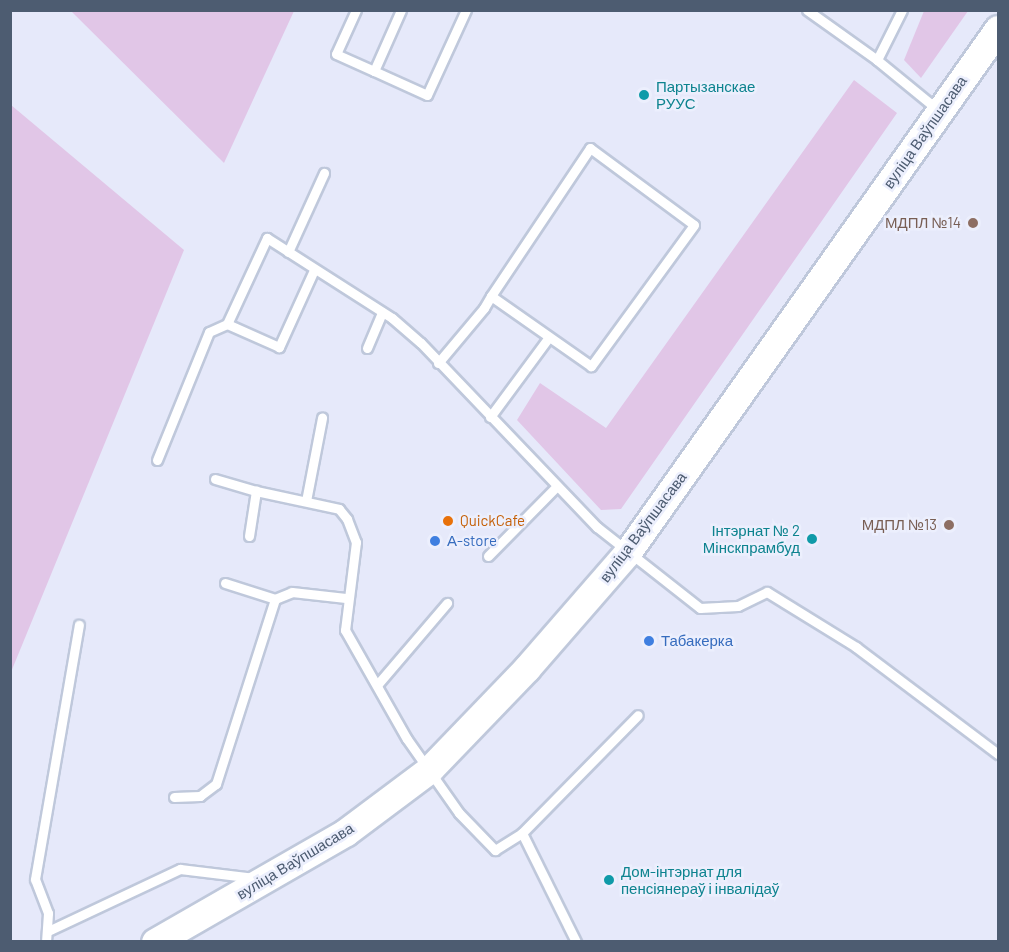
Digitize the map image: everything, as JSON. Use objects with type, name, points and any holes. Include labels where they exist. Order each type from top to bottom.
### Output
[{"type":"main road","name":"вуліца Ваўпшасава","points":[[155,942],[265,881],[346,832],[429,770],[627,553],[938,110],[996,40]]},
{"type":"lane","points":[[356,10],[336,54],[427,95],[466,10]]},
{"type":"lane","points":[[374,71],[401,10]]},
{"type":"lane","points":[[807,10],[878,60],[938,110]]},
{"type":"lane","points":[[878,60],[902,10]]},
{"type":"lane","points":[[438,363],[491,296],[590,148],[694,225],[591,366],[491,296]]},
{"type":"lane","points":[[288,252],[324,173]]},
{"type":"lane","points":[[157,460],[209,332],[228,324],[267,238],[382,312],[438,363],[556,487],[627,553],[700,608],[738,606],[767,592],[856,647],[999,754]]},
{"type":"lane","points":[[228,324],[279,347],[314,270]]},
{"type":"lane","points":[[367,348],[382,312]]},
{"type":"lane","points":[[490,417],[549,337]]},
{"type":"lane","points":[[306,501],[322,418]]},
{"type":"lane","points":[[215,479],[256,491],[339,509],[353,530],[355,564],[345,598],[345,630],[429,770],[495,850],[522,833],[638,714]]},
{"type":"lane","points":[[488,556],[556,487]]},
{"type":"lane","points":[[249,536],[256,491]]},
{"type":"lane","points":[[225,583],[275,599],[292,592],[345,598]]},
{"type":"lane","points":[[174,797],[200,796],[216,784],[275,599]]},
{"type":"lane","points":[[377,685],[447,603]]},
{"type":"lane","points":[[46,942],[48,913],[35,879],[78,625]]},
{"type":"lane","points":[[522,833],[576,942]]},
{"type":"lane","points":[[48,931],[180,869],[210,869],[265,881]]},
{"type":"shaded area","points":[[71,11],[294,11],[224,163]]},
{"type":"shaded area","points":[[924,11],[968,11],[921,78],[904,60]]},
{"type":"shaded area","points":[[854,80],[897,113],[621,509],[601,510],[517,420],[540,383],[606,428]]},
{"type":"shaded area","points":[[11,105],[184,250],[11,672]]},
{"type":"place","name":"Партызанскае РУУС","points":[[644,95]]},
{"type":"place","name":"МДПЛ №14","points":[[973,223]]},
{"type":"place","name":"QuickCafe","points":[[448,521]]},
{"type":"place","name":"МДПЛ №13","points":[[949,525]]},
{"type":"place","name":"Інтэрнат № 2 Мінскпрамбуд","points":[[812,539]]},
{"type":"place","name":"А-store","points":[[435,541]]},
{"type":"place","name":"Табакерка","points":[[649,641]]},
{"type":"place","name":"Дом-інтэрнат для пенсіянераў і інвалідаў","points":[[609,880]]}]
